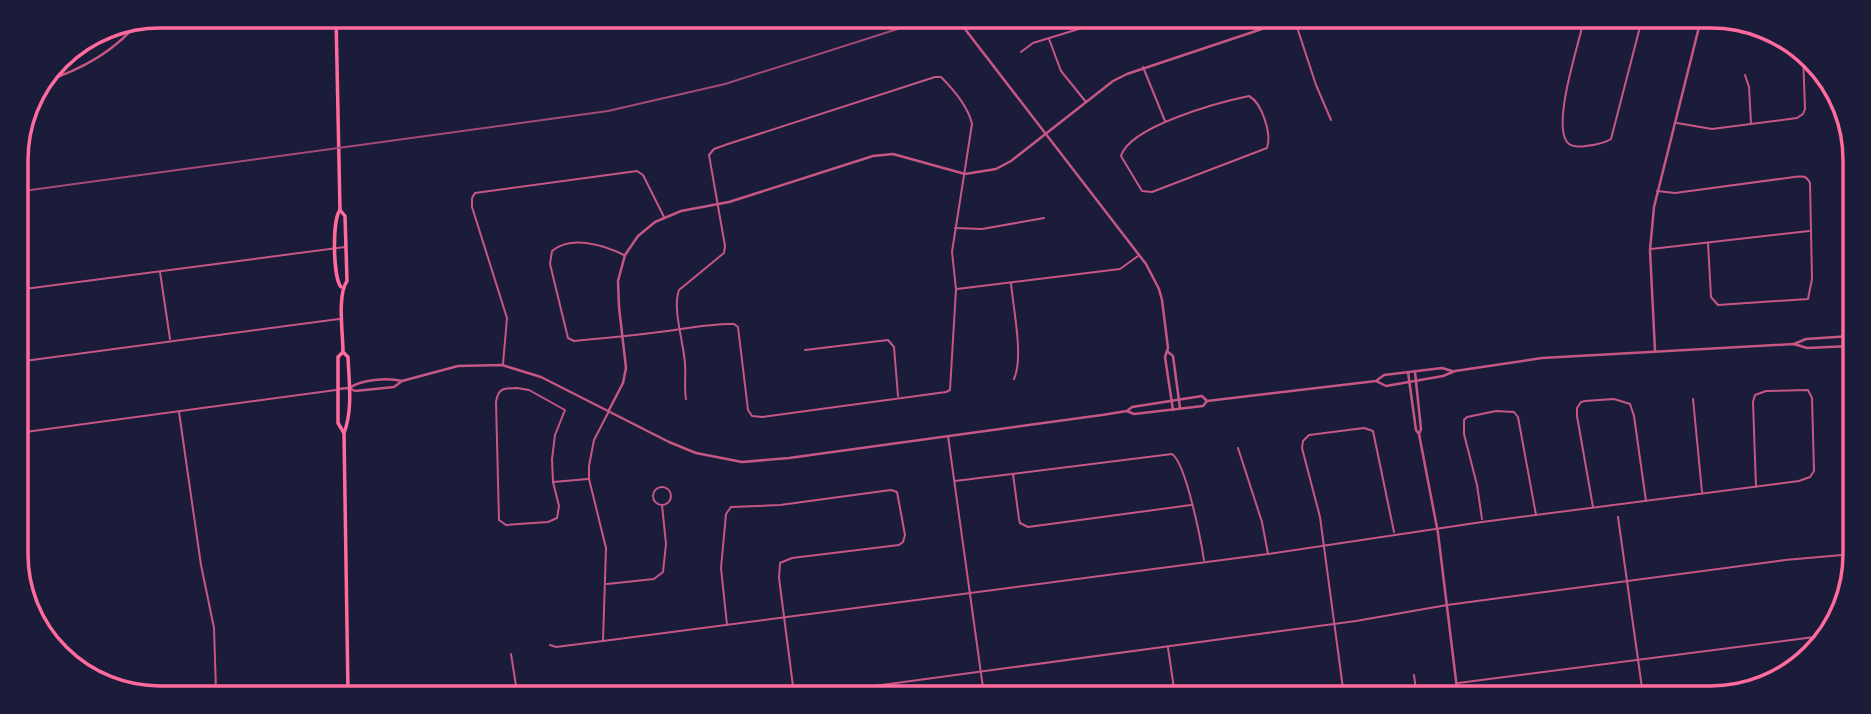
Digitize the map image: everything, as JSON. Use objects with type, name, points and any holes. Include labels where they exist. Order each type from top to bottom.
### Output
[{"type":"main road","points":[[336,28],[340,210],[345,216],[347,281],[342,288],[343,352],[348,357],[349,388],[348,424],[344,433],[348,686]]},
{"type":"main road","points":[[340,210],[335,216],[335,248],[336,281],[342,288]]},
{"type":"main road","points":[[343,352],[338,357],[338,423],[344,433]]},
{"type":"street","points":[[965,28],[1140,254],[1159,289],[1173,410]]},
{"type":"street","points":[[1021,52],[1033,43],[1083,28]]},
{"type":"street","points":[[603,641],[606,548],[590,479],[589,461],[594,440],[625,376],[618,292],[625,255],[638,236],[664,217],[681,211],[717,206],[873,156],[894,154],[965,174],[996,169],[1011,161],[1113,81],[1143,67],[1263,28]]},
{"type":"street","points":[[1297,28],[1318,93],[1331,120]]},
{"type":"street","points":[[1582,28],[1563,112],[1567,141],[1571,146],[1581,147],[1611,139],[1640,28]]},
{"type":"street","points":[[1655,351],[1650,250],[1657,191],[1699,28]]},
{"type":"street","points":[[57,77],[104,54],[130,32]]},
{"type":"street","points":[[1049,39],[1061,71],[1086,102]]},
{"type":"street","points":[[1676,122],[1712,129],[1797,118],[1805,109],[1803,66]]},
{"type":"street","points":[[1143,67],[1165,121]]},
{"type":"street","points":[[1745,75],[1749,87],[1751,124]]},
{"type":"street","points":[[625,255],[598,243],[589,242],[557,247],[552,251],[568,338],[574,341],[623,337],[681,330],[726,323],[734,324],[738,327],[748,410],[752,416],[762,417],[950,390],[956,289],[951,252],[965,174],[971,116],[949,85],[941,77],[935,77],[714,149],[709,155],[725,246],[724,253],[679,290],[676,297],[681,330],[686,367],[686,399]]},
{"type":"street","points":[[1249,96],[1258,103],[1269,142],[1264,151],[1147,192],[1138,186],[1121,156],[1135,139],[1165,121],[1249,96]]},
{"type":"street","points":[[502,365],[507,318],[472,207],[471,198],[475,193],[637,171],[643,175],[664,217]]},
{"type":"street","points":[[1657,191],[1675,193],[1804,176],[1810,183],[1808,299],[1718,305],[1713,303],[1708,243]]},
{"type":"street","points":[[955,228],[982,229],[1044,218]]},
{"type":"street","points":[[1650,250],[1810,231]]},
{"type":"street","points":[[28,289],[346,246]]},
{"type":"street","points":[[956,289],[1120,269],[1140,254]]},
{"type":"street","points":[[160,271],[171,340]]},
{"type":"street","points":[[1011,283],[1017,354],[1017,372],[1014,379]]},
{"type":"street","points":[[28,360],[342,318]]},
{"type":"street","points":[[1376,381],[1386,386],[1443,376],[1455,371],[1542,358],[1794,344],[1806,339],[1843,337]]},
{"type":"street","points":[[805,350],[888,340],[894,346],[899,398]]},
{"type":"street","points":[[1794,344],[1807,348],[1843,346]]},
{"type":"street","points":[[1168,352],[1173,356],[1180,409]]},
{"type":"street","points":[[349,388],[355,391],[394,387],[402,381],[458,366],[502,365],[541,377],[696,453],[741,461],[789,458],[1127,411],[1132,407],[1202,396],[1208,401]]},
{"type":"street","points":[[1127,411],[1134,414],[1203,406],[1208,401],[1376,381],[1384,375],[1408,372],[1442,368],[1455,371]]},
{"type":"street","points":[[1408,372],[1416,430],[1438,528],[1457,686]]},
{"type":"street","points":[[1415,372],[1422,429],[1419,434]]},
{"type":"street","points":[[28,432],[349,388],[355,384],[393,379],[402,381]]},
{"type":"street","points":[[500,389],[529,390],[565,410],[555,435],[553,482],[558,506],[557,518],[527,524],[501,523],[496,402],[500,389]]},
{"type":"street","points":[[550,645],[556,647],[1268,554],[1438,528],[1703,495],[1799,481],[1812,475],[1812,398],[1808,390],[1766,391],[1755,395],[1756,487]]},
{"type":"street","points":[[1593,509],[1577,411],[1579,404],[1585,401],[1614,399],[1630,404],[1646,502]]},
{"type":"street","points":[[1693,399],[1703,495]]},
{"type":"street","points":[[179,411],[201,565],[214,628],[216,686]]},
{"type":"street","points":[[1482,522],[1478,485],[1463,426],[1467,417],[1496,411],[1514,412],[1518,417],[1536,516]]},
{"type":"street","points":[[1343,686],[1318,512],[1302,448],[1303,441],[1309,435],[1364,428],[1373,431],[1395,534]]},
{"type":"street","points":[[948,436],[983,686]]},
{"type":"street","points":[[1238,448],[1262,522],[1268,554]]},
{"type":"street","points":[[954,481],[1169,453],[1179,459],[1204,561]]},
{"type":"street","points":[[1013,473],[1020,523],[1028,527],[1192,505]]},
{"type":"street","points":[[553,482],[590,479]]},
{"type":"street","points":[[663,487],[670,492],[671,498],[668,503],[662,505],[654,501],[653,495],[657,488],[663,487]]},
{"type":"street","points":[[727,625],[722,568],[726,514],[731,507],[780,505],[891,490],[897,492],[901,505],[904,541],[899,545],[792,558],[780,564],[779,578],[793,686]]},
{"type":"street","points":[[606,585],[654,579],[663,572],[666,544],[662,505]]},
{"type":"street","points":[[1618,517],[1642,686]]},
{"type":"street","points":[[873,686],[1334,624],[1447,605],[1842,555]]},
{"type":"street","points":[[1457,683],[1813,637]]},
{"type":"street","points":[[1168,646],[1174,686]]},
{"type":"street","points":[[512,654],[516,686]]},
{"type":"street","points":[[1414,675],[1416,686]]},
{"type":"railway","points":[[28,190],[608,111],[725,84],[901,28]]}]
